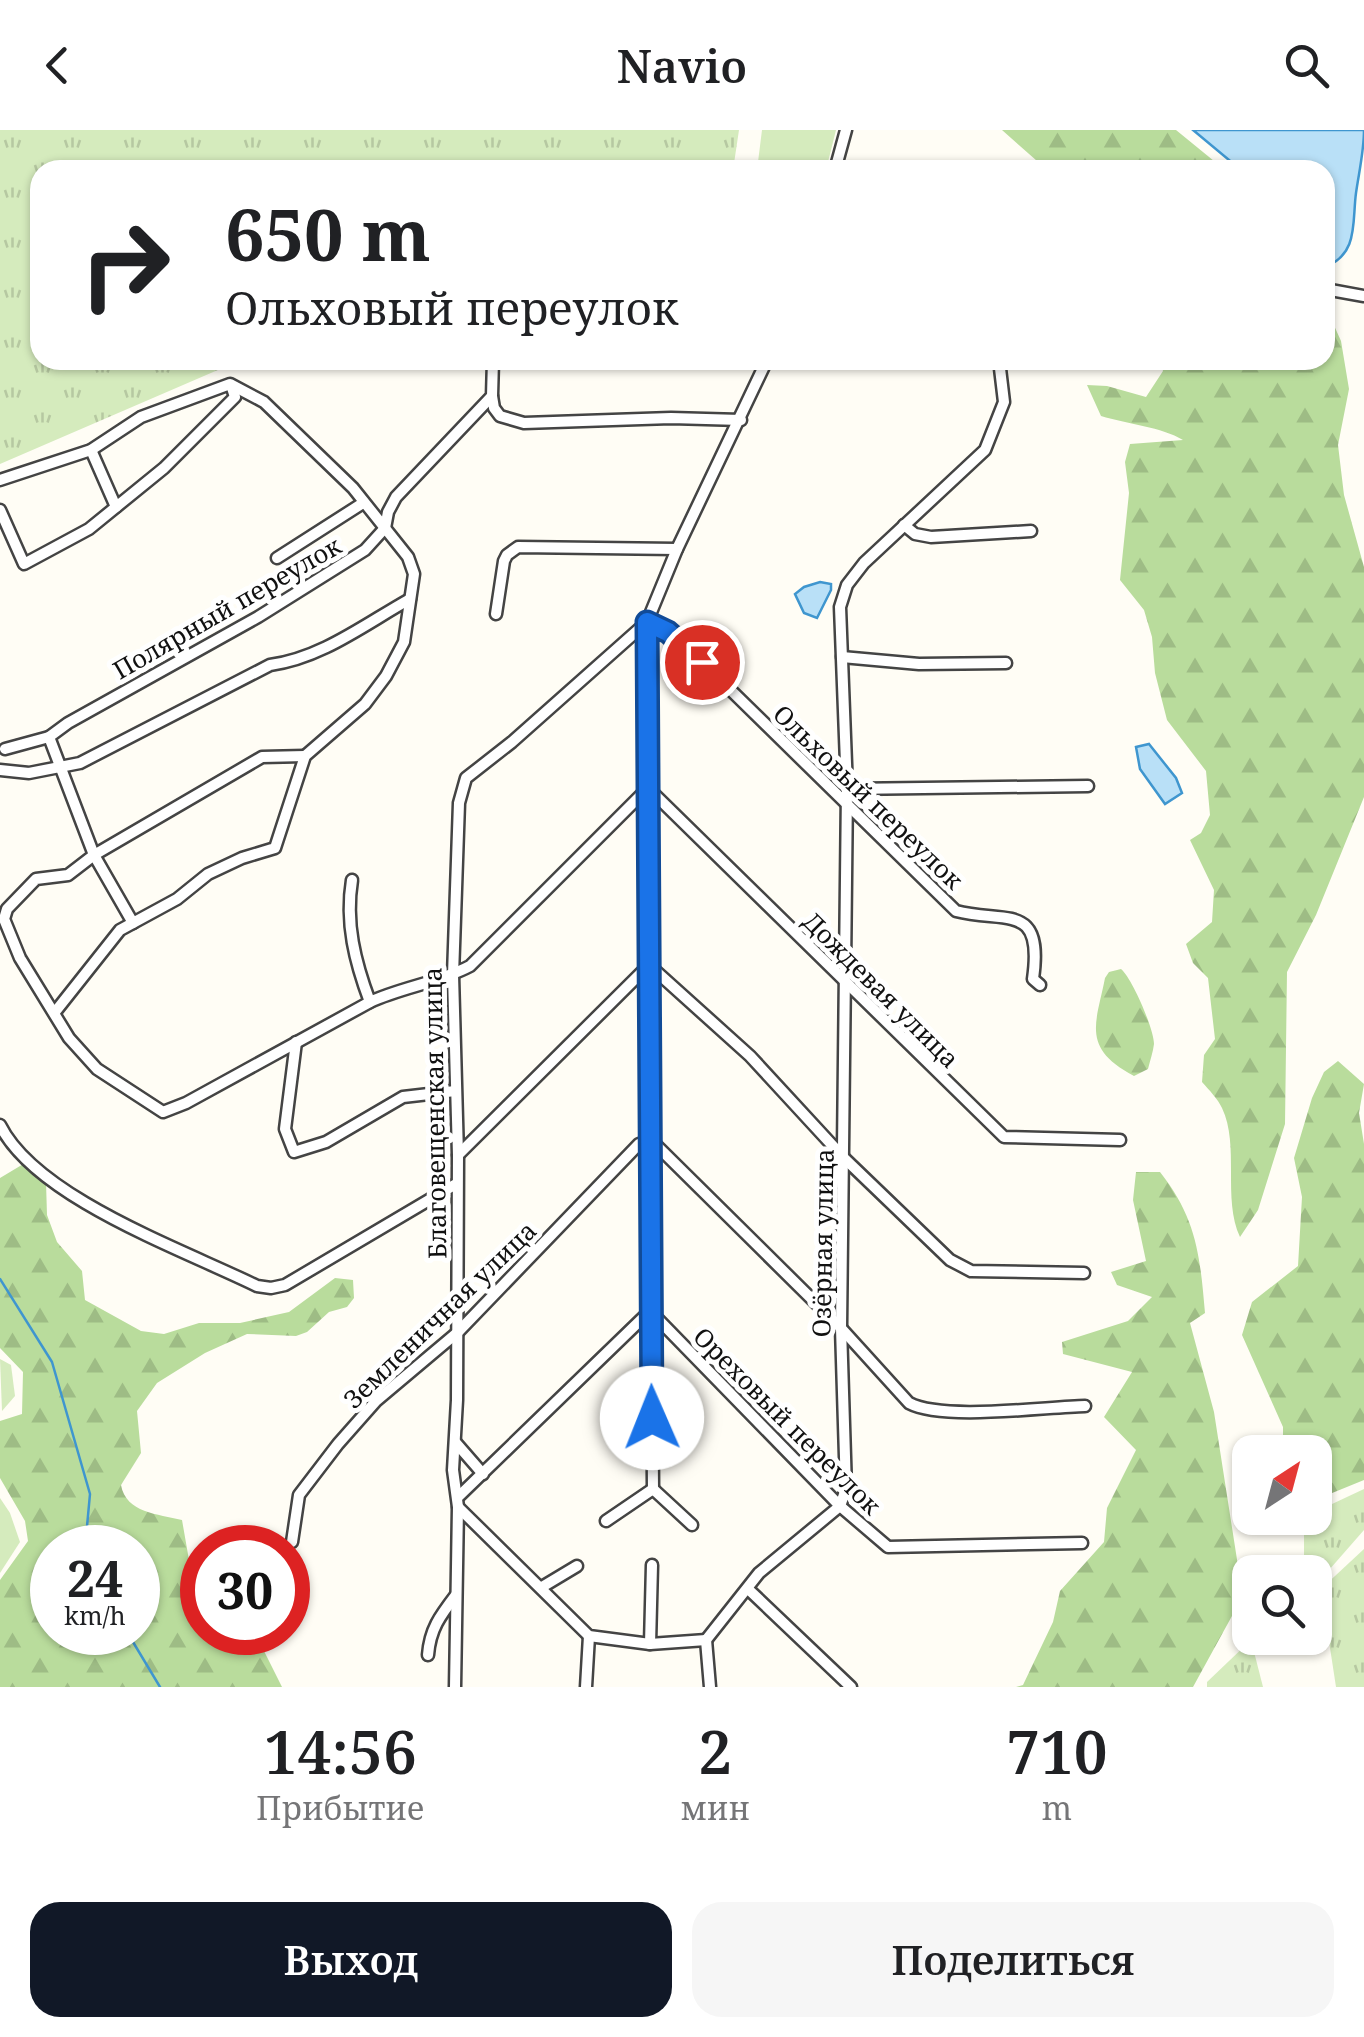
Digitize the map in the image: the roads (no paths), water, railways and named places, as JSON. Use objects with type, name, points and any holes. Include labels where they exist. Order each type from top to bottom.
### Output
[{"type":"street","points":[[838,160],[846,130]]},
{"type":"street","points":[[1335,291],[1364,296]]},
{"type":"street","points":[[490,370],[494,408],[500,416],[524,423],[741,420]]},
{"type":"street","points":[[692,1525],[653,1489],[647,622],[677,549],[763,370]]},
{"type":"street","name":"Озёрная улица","points":[[840,1506],[846,1489],[842,1328],[847,789],[840,607],[847,585],[864,564],[985,450],[1004,402],[1000,370]]},
{"type":"street","points":[[0,510],[24,564],[89,529],[164,468],[235,397],[230,384]]},
{"type":"street","points":[[0,480],[91,450],[141,418],[230,384],[264,402],[353,488],[408,557],[414,574],[404,642],[365,704],[305,756],[275,848],[208,874],[177,898],[120,930],[56,1012]]},
{"type":"street","name":"Полярный переулок","points":[[6,750],[53,733],[258,617],[365,550],[386,528],[388,512],[396,497],[492,396]]},
{"type":"street","points":[[91,450],[116,506]]},
{"type":"street","points":[[276,558],[363,503]]},
{"type":"street","points":[[904,525],[915,534],[931,537],[1031,532]]},
{"type":"street","points":[[496,614],[504,561],[518,547],[677,549]]},
{"type":"street","points":[[0,770],[29,774],[80,763],[270,665],[288,663],[332,646],[410,600]]},
{"type":"street","name":"Ольховый переулок","points":[[647,622],[668,632],[702,662],[956,911],[1005,915],[1025,926],[1034,941],[1033,979],[1040,985]]},
{"type":"street","name":"Благовещенская улица","points":[[455,1687],[458,1502],[453,1470],[458,1155],[453,976],[458,819],[466,778],[647,622]]},
{"type":"street","points":[[842,657],[919,664],[1006,663]]},
{"type":"street","points":[[53,733],[94,856],[133,923]]},
{"type":"street","points":[[305,756],[262,757],[68,875],[36,879],[7,908],[4,919],[20,958],[56,1012],[68,1038],[97,1069],[163,1112],[397,989],[453,976],[470,966],[648,788]]},
{"type":"street","points":[[847,789],[1088,786]]},
{"type":"street","name":"Дождевая улица","points":[[648,788],[1004,1137],[1120,1140]]},
{"type":"street","points":[[352,880],[349,918],[356,964],[370,1002]]},
{"type":"street","points":[[458,1155],[649,964]]},
{"type":"street","points":[[649,964],[750,1056],[844,1158],[935,1247],[960,1266],[972,1271],[1084,1274]]},
{"type":"street","points":[[296,1040],[285,1129],[294,1152],[326,1142],[403,1097],[455,1091]]},
{"type":"street","points":[[0,1125],[20,1156],[35,1170],[106,1214],[257,1286],[271,1288],[286,1285],[456,1184]]},
{"type":"street","points":[[651,1140],[842,1328],[899,1392],[921,1409],[946,1412],[1085,1406]]},
{"type":"street","name":"Земленичная улица","points":[[295,1525],[299,1495],[376,1401],[458,1332],[639,1144],[651,1140]]},
{"type":"street","points":[[650,1311],[458,1502],[589,1636],[650,1644],[706,1640]]},
{"type":"street","name":"Ореховый переулок","points":[[650,1311],[878,1541],[898,1548],[1082,1542]]},
{"type":"street","points":[[455,1442],[482,1474]]},
{"type":"street","points":[[606,1522],[653,1489]]},
{"type":"street","points":[[710,1687],[706,1640],[760,1573],[840,1506]]},
{"type":"street","points":[[650,1644],[652,1565]]},
{"type":"street","points":[[542,1588],[577,1566]]},
{"type":"street","points":[[748,1590],[851,1687]]},
{"type":"street","points":[[428,1655],[429,1637],[437,1618],[456,1594]]},
{"type":"street","points":[[586,1687],[589,1636]]},
{"type":"water","points":[[1193,130],[1364,130],[1352,236],[1344,254],[1335,262],[1335,160],[1229,160]]},
{"type":"water","points":[[820,582],[831,584],[831,590],[817,618],[804,613],[795,594]]},
{"type":"water","points":[[1149,744],[1176,778],[1182,793],[1165,804],[1140,769],[1136,747]]},
{"type":"waterway","points":[[0,1279],[52,1362],[90,1494],[87,1525]]},
{"type":"waterway","points":[[141,1655],[160,1687]]}]
